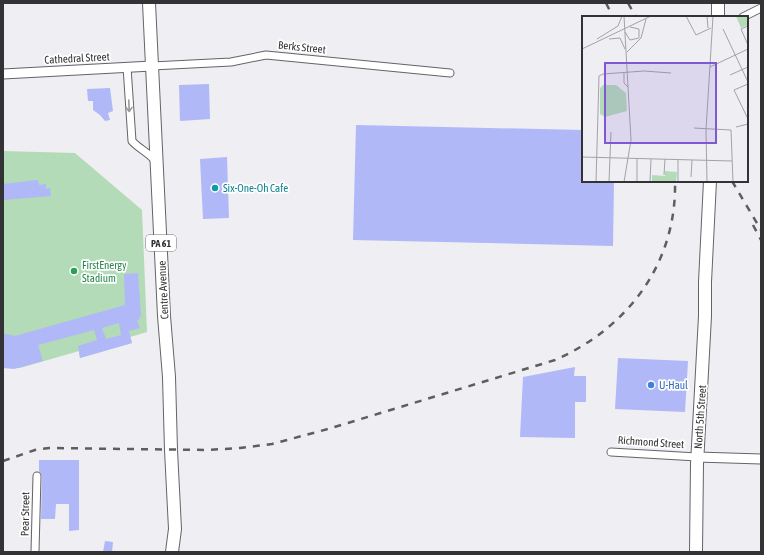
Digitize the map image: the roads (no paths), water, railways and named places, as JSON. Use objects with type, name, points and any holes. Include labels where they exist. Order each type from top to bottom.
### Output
[{"type":"main road","name":"Centre Avenue","points":[[149,3],[164,316],[170,377],[171,450],[175,529],[172,552]]},
{"type":"main road","points":[[718,3],[718,16]]},
{"type":"main road","name":"North 5th Street","points":[[696,552],[697,457],[706,316],[705,282],[710,182]]},
{"type":"street","points":[[744,16],[761,8]]},
{"type":"street","name":"Berks Street","points":[[152,66],[230,62],[266,55],[450,73]]},
{"type":"street","name":"Cathedral Street","points":[[3,74],[152,66]]},
{"type":"street","points":[[127,67],[132,140],[136,146],[151,156],[157,164]]},
{"type":"street","name":"Richmond Street","points":[[611,452],[761,459]]},
{"type":"street","name":"Pear Street","points":[[35,552],[37,476]]},
{"type":"railway","points":[[606,3],[612,16]]},
{"type":"railway","points":[[628,3],[635,16]]},
{"type":"railway","points":[[3,461],[35,450],[49,448],[207,450],[272,444],[328,429],[555,360],[581,346],[605,330],[626,311],[643,289],[657,265],[667,239],[673,211],[675,182]]},
{"type":"railway","points":[[733,182],[761,230]]},
{"type":"railway","points":[[753,225],[761,240]]},
{"type":"place","name":"Six-One-Oh Cafe","points":[[215,188]]},
{"type":"place","name":"FirstEnergy Stadium","points":[[74,271]]},
{"type":"place","name":"U-Haul","points":[[651,385]]}]
